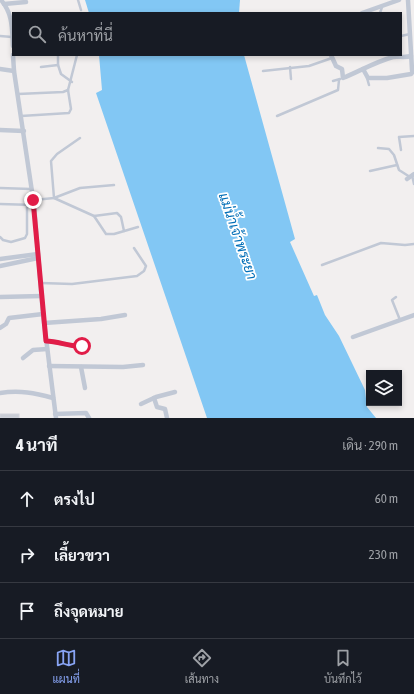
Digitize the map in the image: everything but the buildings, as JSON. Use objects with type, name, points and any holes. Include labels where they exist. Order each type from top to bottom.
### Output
[{"type":"street","points":[[365,12],[399,0]]},
{"type":"street","points":[[363,69],[366,77],[392,77],[411,74],[413,71],[408,0]]},
{"type":"street","points":[[12,28],[11,19],[2,2],[26,2]]},
{"type":"street","points":[[13,56],[17,94],[24,131],[34,203],[43,314],[56,416],[86,413],[90,418]]},
{"type":"street","points":[[341,79],[396,57],[400,58],[411,56]]},
{"type":"street","points":[[331,57],[336,66],[342,69],[341,79]]},
{"type":"street","points":[[0,69],[14,71]]},
{"type":"street","points":[[0,130],[24,131]]},
{"type":"street","points":[[0,259],[38,256]]},
{"type":"street","points":[[0,266],[38,256]]},
{"type":"street","points":[[0,296],[42,296]]},
{"type":"street","points":[[0,328],[6,324],[10,318],[43,314]]},
{"type":"street","points":[[44,323],[101,319],[125,315]]},
{"type":"street","points":[[353,337],[414,315]]},
{"type":"street","points":[[46,341],[62,342],[71,347],[82,346]]},
{"type":"street","points":[[23,358],[33,350],[47,349]]},
{"type":"street","points":[[49,366],[123,367],[143,365]]},
{"type":"street","points":[[81,367],[85,388]]},
{"type":"street","points":[[0,393],[18,391],[33,392],[53,398]]},
{"type":"street","points":[[141,404],[154,398],[175,392]]},
{"type":"street","points":[[154,398],[157,407],[165,409],[167,418]]},
{"type":"lane","points":[[78,0],[81,10]]},
{"type":"lane","points":[[380,12],[382,7]]},
{"type":"lane","points":[[402,36],[410,34]]},
{"type":"lane","points":[[0,36],[12,37]]},
{"type":"lane","points":[[58,56],[58,65],[61,74],[72,82]]},
{"type":"lane","points":[[21,116],[69,113],[71,109],[68,90],[72,82],[77,56]]},
{"type":"lane","points":[[263,70],[309,66],[331,57]]},
{"type":"lane","points":[[41,67],[58,65]]},
{"type":"lane","points":[[290,67],[292,79]]},
{"type":"lane","points":[[366,77],[369,85]]},
{"type":"lane","points":[[332,82],[341,79]]},
{"type":"lane","points":[[277,116],[338,90],[341,79]]},
{"type":"lane","points":[[17,94],[62,92],[68,90]]},
{"type":"lane","points":[[401,150],[399,137],[414,136]]},
{"type":"lane","points":[[54,198],[51,161],[57,154],[80,138]]},
{"type":"lane","points":[[378,148],[389,149],[394,155],[399,170],[411,176],[414,184]]},
{"type":"lane","points":[[370,171],[397,165]]},
{"type":"lane","points":[[0,204],[27,205],[54,198],[80,188],[114,185]]},
{"type":"lane","points":[[0,188],[32,189]]},
{"type":"lane","points":[[54,198],[94,216],[106,234],[114,234],[138,227]]},
{"type":"lane","points":[[0,237],[2,240],[11,242],[26,238],[27,205]]},
{"type":"lane","points":[[94,216],[117,213],[121,217],[124,231]]},
{"type":"lane","points":[[322,265],[381,243],[406,245],[414,244]]},
{"type":"lane","points":[[40,283],[72,284],[136,276],[144,271],[146,266],[134,248]]},
{"type":"lane","points":[[396,297],[392,300],[400,320]]},
{"type":"water","points":[[85,0],[240,0],[239,12],[89,12]]},
{"type":"water","name":"แม่น้ำเจ้าพระยา","points":[[99,56],[244,56],[295,239],[290,242],[314,296],[317,295],[325,315],[339,336],[365,390],[366,406],[376,418],[207,418],[96,93],[102,90]]},
{"type":"route","points":[[33,200],[46,341],[62,342],[71,347],[82,346]]}]
